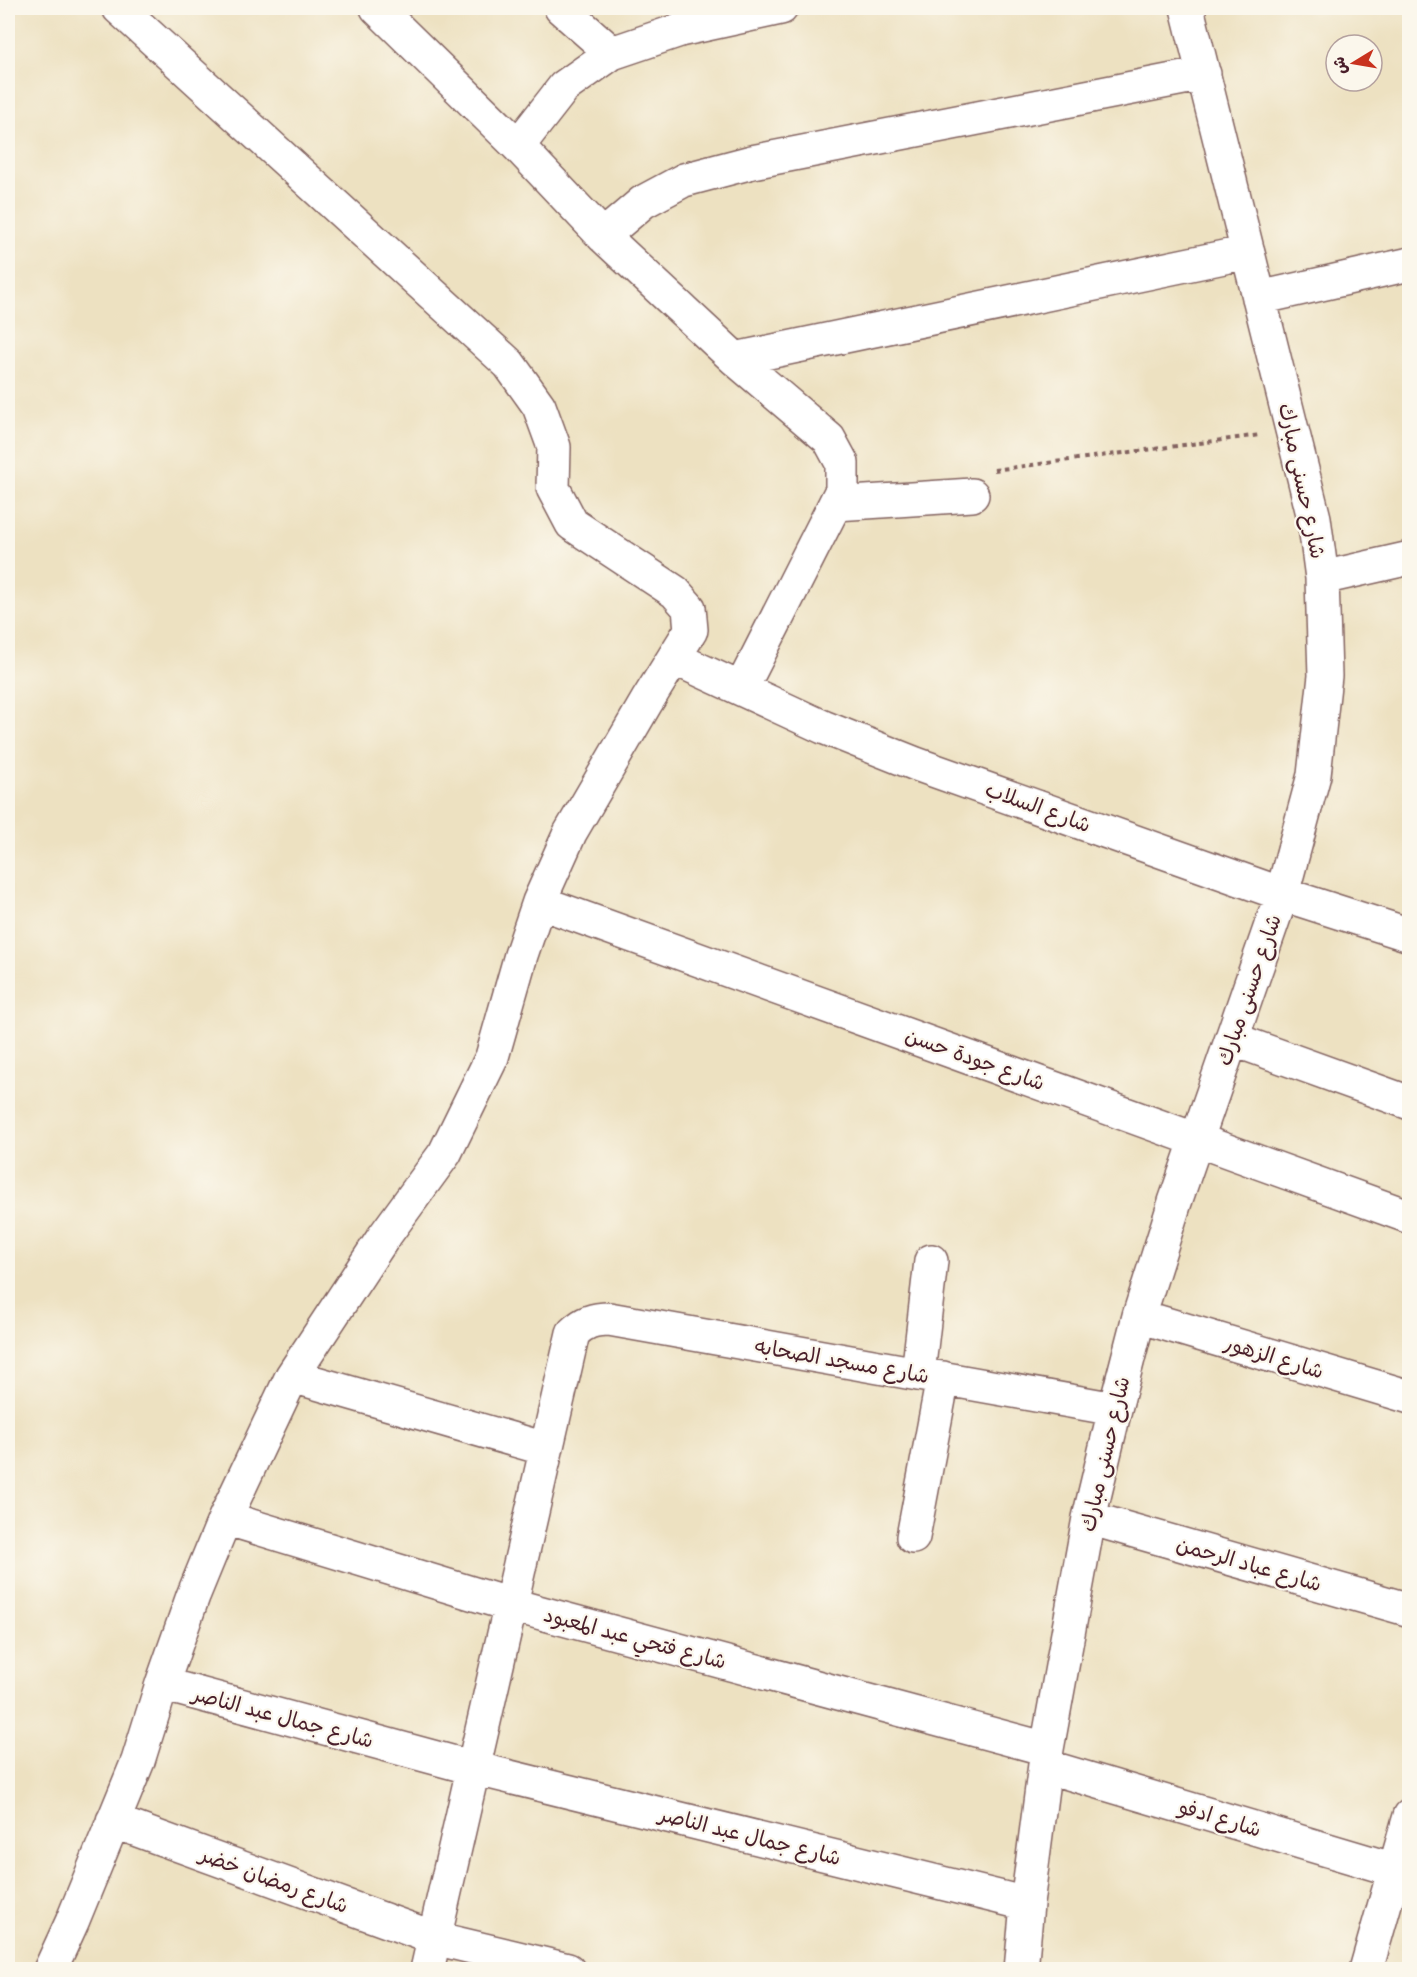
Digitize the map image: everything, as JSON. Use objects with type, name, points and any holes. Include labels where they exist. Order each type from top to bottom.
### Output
[{"type":"street","points":[[61,1966],[72,1922],[138,1761],[193,1596],[225,1518],[292,1376],[382,1238],[445,1153],[492,1057],[521,955],[539,902],[570,833],[646,701],[691,630],[689,608],[675,592],[572,524],[553,488],[554,447],[539,406],[509,364],[119,8]]},
{"type":"street","points":[[377,8],[518,146],[603,236],[735,359],[829,439],[842,463],[842,490],[836,504],[741,689]]},
{"type":"street","points":[[561,8],[612,53]]},
{"type":"street","points":[[518,146],[564,87],[612,53],[680,30],[781,8]]},
{"type":"street","name":"شارع حسنى مبارك","points":[[1021,1970],[1046,1758],[1089,1518],[1139,1316],[1197,1139],[1282,894],[1314,775],[1325,676],[1322,578],[1314,518],[1187,8]]},
{"type":"street","points":[[603,236],[643,202],[684,180],[740,165],[1204,74]]},
{"type":"street","points":[[735,359],[1248,252]]},
{"type":"street","points":[[1259,298],[1410,264]]},
{"type":"street","points":[[836,504],[972,495]]},
{"type":"street","points":[[1322,578],[1410,558]]},
{"type":"street","name":"شارع السلاب","points":[[674,658],[823,728],[916,764],[1282,894],[1410,935]]},
{"type":"street","name":"شارع جودة حسن","points":[[539,902],[1410,1217]]},
{"type":"street","points":[[1232,1039],[1410,1104]]},
{"type":"street","points":[[913,1537],[930,1376],[931,1261]]},
{"type":"street","name":"شارع الزهور","points":[[1139,1316],[1410,1397]]},
{"type":"street","name":"شارع مسجد الصحابه","points":[[546,1449],[573,1332],[588,1321],[609,1320],[1115,1409]]},
{"type":"street","points":[[292,1376],[546,1449],[430,1954]]},
{"type":"street","name":"شارع فتحي عبد المعبود","points":[[225,1518],[511,1605],[1046,1758]]},
{"type":"street","name":"شارع عباد الرحمن","points":[[1089,1518],[1410,1610]]},
{"type":"street","name":"شارع جمال عبد الناصر","points":[[162,1684],[473,1768],[1027,1904]]},
{"type":"street","name":"شارع ادفو","points":[[1046,1758],[1395,1870]]},
{"type":"street","points":[[1366,1970],[1410,1816]]},
{"type":"street","name":"شارع رمضان خضر","points":[[113,1821],[430,1954],[568,1970]]},
{"type":"path","points":[[972,495],[976,492],[974,475],[976,472],[1293,431]]}]
